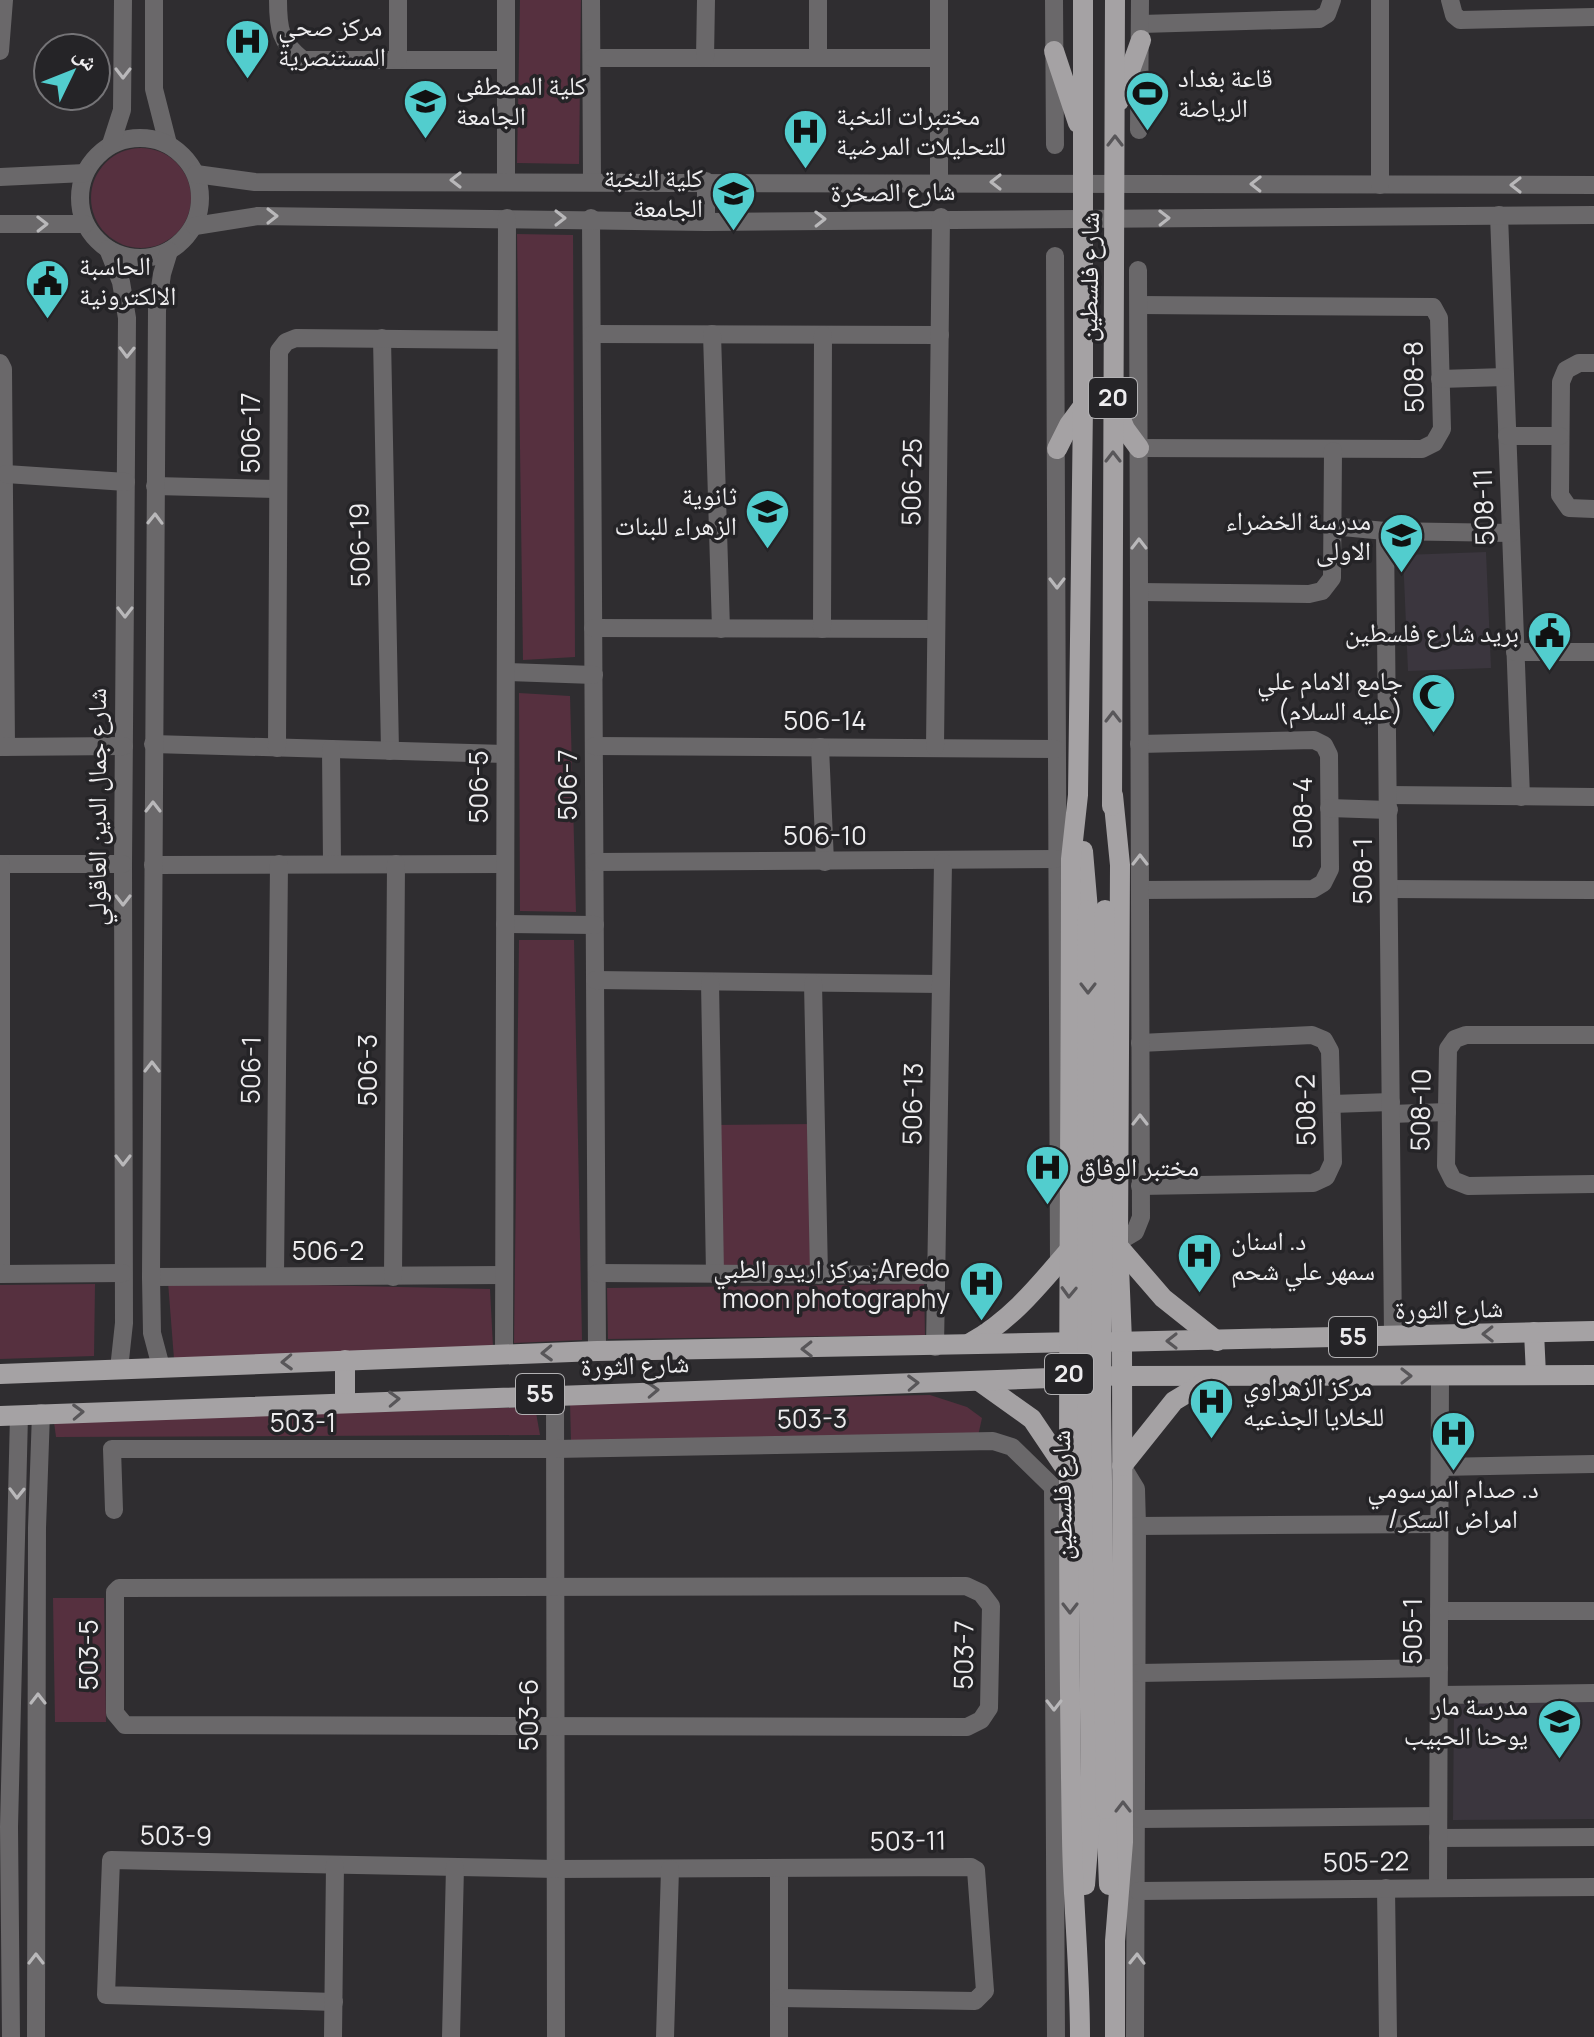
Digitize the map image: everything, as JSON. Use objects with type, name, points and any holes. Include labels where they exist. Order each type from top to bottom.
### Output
[{"type":"main road","name":"شارع فلسطين","points":[[1080,2037],[1080,1954],[1072,1842],[1061,1481],[1075,1377],[1065,1255],[1071,859],[1078,795],[1083,406],[1083,0]]},
{"type":"main road","name":"شارع فلسطين","points":[[1115,0],[1113,795],[1120,865],[1117,1376],[1122,1466],[1123,1842],[1115,1941],[1115,2037]]},
{"type":"main road","points":[[1115,108],[1141,32]]},
{"type":"main road","points":[[1054,51],[1083,135]]},
{"type":"main road","points":[[1113,401],[1125,429],[1139,448]]},
{"type":"main road","points":[[1057,449],[1083,406]]},
{"type":"main road","name":"شارع فلسطين","points":[[1078,795],[1097,910]]},
{"type":"main road","name":"شارع فلسطين","points":[[1113,795],[1097,910],[1087,1416],[1098,1809],[1115,1941]]},
{"type":"main road","points":[[1118,1244],[1163,1298],[1217,1341]]},
{"type":"main road","points":[[968,1344],[1004,1321],[1065,1255]]},
{"type":"main road","name":"شارع الثورة","points":[[1117,1342],[1594,1331]]},
{"type":"main road","points":[[1534,1332],[1536,1375]]},
{"type":"main road","name":"شارع الثورة","points":[[0,1374],[597,1351],[1074,1342]]},
{"type":"main road","points":[[345,1360],[345,1401]]},
{"type":"main road","name":"55","points":[[1117,1376],[1594,1375]]},
{"type":"main road","points":[[1122,1466],[1174,1401],[1216,1376]]},
{"type":"main road","name":"شارع الثورة","points":[[9,1415],[555,1393],[1075,1377]]},
{"type":"main road","points":[[979,1381],[1032,1419],[1061,1481]]},
{"type":"main road","name":"شارع فلسطين","points":[[1080,1954],[1098,1809]]},
{"type":"street","points":[[0,51],[4,0]]},
{"type":"street","points":[[111,144],[140,137],[168,144],[184,157],[196,174],[200,191],[195,226],[184,241],[169,251],[138,259],[108,249],[85,224],[80,207],[85,173],[111,144],[122,110],[123,0]]},
{"type":"street","points":[[154,0],[154,89],[168,144]]},
{"type":"street","points":[[278,0],[278,32],[287,47],[303,60],[506,60]]},
{"type":"street","points":[[398,0],[398,60]]},
{"type":"street","points":[[506,0],[506,180]]},
{"type":"street","points":[[591,0],[592,180]]},
{"type":"street","points":[[705,58],[706,0]]},
{"type":"street","points":[[818,0],[818,58]]},
{"type":"street","points":[[939,0],[939,181]]},
{"type":"street","points":[[1054,0],[1055,145]]},
{"type":"street","points":[[1139,130],[1140,0]]},
{"type":"street","points":[[1141,32],[1319,19],[1327,14],[1332,0]]},
{"type":"street","points":[[1380,0],[1380,185]]},
{"type":"street","points":[[1450,0],[1454,15],[1460,20],[1594,17]]},
{"type":"street","points":[[592,58],[939,58]]},
{"type":"street","points":[[0,177],[85,173]]},
{"type":"street","name":"شارع الصخرة","points":[[196,174],[255,182],[592,180],[1594,185]]},
{"type":"street","points":[[706,181],[706,222]]},
{"type":"street","name":"508-11","points":[[1499,215],[1521,797]]},
{"type":"street","name":"شارع الصخرة","points":[[195,226],[258,216],[591,218],[706,222],[941,217],[1594,215]]},
{"type":"street","name":"506-25","points":[[935,747],[941,217]]},
{"type":"street","name":"506-5","points":[[504,1355],[507,218]]},
{"type":"street","name":"506-7","points":[[591,218],[597,1351]]},
{"type":"street","points":[[0,224],[85,224]]},
{"type":"street","name":"شارع جمال الدين العاقولي","points":[[108,249],[121,282],[127,318],[124,1323],[119,1369]]},
{"type":"street","points":[[161,1367],[152,1323],[151,1277],[153,744],[157,310],[169,251]]},
{"type":"street","points":[[1055,256],[1056,859],[1065,1255]]},
{"type":"street","points":[[1118,1244],[1135,1232],[1140,1222],[1138,270]]},
{"type":"street","name":"508-8","points":[[1139,305],[1433,307],[1439,318],[1442,429],[1434,443],[1422,449],[1139,448]]},
{"type":"street","points":[[592,334],[940,335]]},
{"type":"street","points":[[712,334],[721,629]]},
{"type":"street","points":[[822,629],[823,335]]},
{"type":"street","name":"506-17","points":[[277,748],[279,351],[286,342],[296,338],[506,340]]},
{"type":"street","name":"506-19","points":[[382,338],[390,751]]},
{"type":"street","points":[[0,363],[3,369],[6,474],[3,747],[124,746]]},
{"type":"street","points":[[1594,363],[1579,363],[1566,370],[1561,382],[1560,436],[1560,495],[1569,508],[1594,509]]},
{"type":"street","points":[[1440,379],[1505,377]]},
{"type":"street","points":[[1507,436],[1560,436]]},
{"type":"street","points":[[1139,592],[1309,594],[1322,591],[1332,578],[1333,451]]},
{"type":"street","points":[[6,474],[126,482]]},
{"type":"street","points":[[155,486],[277,489]]},
{"type":"street","points":[[1332,526],[1385,531],[1511,533]]},
{"type":"street","name":"508-1","points":[[1385,531],[1393,1336]]},
{"type":"street","points":[[593,628],[936,629]]},
{"type":"street","points":[[1515,652],[1594,652]]},
{"type":"street","points":[[506,672],[594,675]]},
{"type":"street","name":"508-4","points":[[1139,744],[1314,740],[1324,745],[1329,755],[1330,869],[1323,883],[1313,889],[1140,890]]},
{"type":"street","points":[[153,744],[505,754]]},
{"type":"street","name":"506-14","points":[[594,746],[1056,749]]},
{"type":"street","points":[[820,747],[825,862]]},
{"type":"street","points":[[331,749],[332,864]]},
{"type":"street","points":[[1329,808],[1521,797],[1594,797]]},
{"type":"street","name":"506-10","points":[[595,862],[1056,859]]},
{"type":"street","name":"506-13","points":[[935,1347],[943,862]]},
{"type":"street","points":[[123,864],[0,864],[1,1274],[123,1273]]},
{"type":"street","name":"506-1","points":[[275,1276],[279,864]]},
{"type":"street","name":"506-3","points":[[393,1277],[396,864]]},
{"type":"street","points":[[153,865],[505,864]]},
{"type":"street","points":[[1389,889],[1594,890]]},
{"type":"street","points":[[505,924],[595,925]]},
{"type":"street","points":[[595,980],[941,984]]},
{"type":"street","points":[[710,982],[715,1274]]},
{"type":"street","points":[[813,983],[819,1275]]},
{"type":"street","name":"508-2","points":[[1140,1043],[1312,1035],[1324,1040],[1330,1051],[1333,1162],[1326,1177],[1313,1183],[1140,1186]]},
{"type":"street","name":"508-10","points":[[1594,1035],[1466,1035],[1455,1039],[1448,1049],[1446,1166],[1453,1180],[1468,1186],[1594,1184]]},
{"type":"street","points":[[1332,1104],[1447,1112]]},
{"type":"street","points":[[597,1273],[936,1275]]},
{"type":"street","name":"506-2","points":[[151,1277],[504,1275]]},
{"type":"street","points":[[124,1323],[152,1323]]},
{"type":"street","name":"505-1","points":[[1438,1886],[1440,1376]]},
{"type":"street","name":"503-6","points":[[555,1393],[556,2037]]},
{"type":"street","points":[[36,2037],[37,1528],[41,1413]]},
{"type":"street","points":[[9,1415],[11,2037]]},
{"type":"street","name":"503-3","points":[[555,1449],[993,1441],[1012,1447],[1061,1481]]},
{"type":"street","name":"503-1","points":[[114,1510],[112,1449],[555,1449]]},
{"type":"street","points":[[1440,1467],[1594,1464]]},
{"type":"street","points":[[1122,1466],[1136,1489],[1137,1526],[1139,1819],[1135,2037]]},
{"type":"street","points":[[1056,2037],[1061,1481]]},
{"type":"street","points":[[1137,1526],[1439,1524]]},
{"type":"street","name":"503-7","points":[[555,1589],[966,1586],[981,1593],[991,1606],[989,1708],[981,1720],[967,1727],[555,1727]]},
{"type":"street","name":"503-5","points":[[555,1589],[119,1588],[115,1592],[115,1713],[125,1725],[555,1727]]},
{"type":"street","points":[[1439,1611],[1594,1611]]},
{"type":"street","points":[[1138,1673],[1439,1668]]},
{"type":"street","points":[[1439,1695],[1594,1693]]},
{"type":"street","name":"505-22","points":[[1139,1819],[1438,1816]]},
{"type":"street","points":[[9,1827],[37,1829]]},
{"type":"street","name":"505-22","points":[[1438,1838],[1594,1837]]},
{"type":"street","name":"503-9","points":[[334,2002],[106,1995],[111,1860],[556,1869]]},
{"type":"street","points":[[333,2037],[335,1865]]},
{"type":"street","points":[[451,2037],[455,1867]]},
{"type":"street","name":"503-11","points":[[556,1869],[971,1867],[979,1876],[985,1991],[975,2001],[779,1998]]},
{"type":"street","points":[[779,1868],[779,2037]]},
{"type":"street","points":[[665,2037],[670,1869]]},
{"type":"street","name":"505-22","points":[[1138,1891],[1594,1887]]},
{"type":"street","points":[[1386,1888],[1388,2037]]},
{"type":"shaded area","points":[[520,0],[581,0],[579,164],[517,163]]},
{"type":"shaded area","points":[[141,148],[169,156],[183,170],[191,198],[183,226],[169,240],[141,248],[113,240],[99,226],[91,198],[99,170],[113,156]]},
{"type":"shaded area","points":[[517,234],[573,235],[575,657],[523,660]]},
{"type":"shaded area","points":[[1486,552],[1491,668],[1408,671],[1403,555]]},
{"type":"shaded area","points":[[519,693],[570,696],[576,912],[520,911]]},
{"type":"shaded area","points":[[519,940],[574,940],[582,1340],[514,1343]]},
{"type":"shaded area","points":[[816,1124],[819,1275],[715,1274],[712,1125]]},
{"type":"shaded area","points":[[168,1282],[490,1289],[493,1347],[174,1359]]},
{"type":"shaded area","points":[[95,1284],[94,1356],[0,1359],[0,1285]]},
{"type":"shaded area","points":[[924,1284],[925,1335],[608,1339],[607,1288]]},
{"type":"shaded area","points":[[930,1395],[967,1407],[982,1418],[978,1436],[571,1441],[570,1402]]},
{"type":"shaded area","points":[[535,1407],[540,1435],[56,1437],[54,1422]]},
{"type":"shaded area","points":[[53,1598],[104,1598],[106,1722],[55,1722]]},
{"type":"shaded area","points":[[1594,1700],[1594,1819],[1453,1820],[1454,1704]]},
{"type":"place","name":"مركز صحي المستنصرية","points":[[247,81]]},
{"type":"place","name":"قاعة بغداد الرياضة","points":[[1147,132]]},
{"type":"place","name":"كلية المصطفى الجامعة","points":[[425,140]]},
{"type":"place","name":"مختبرات النخبة للتحليلات المرضية","points":[[805,170]]},
{"type":"place","name":"كلية النخبة الجامعة","points":[[734,232]]},
{"type":"place","name":"الحاسبة الالكترونية","points":[[48,320]]},
{"type":"place","name":"ثانوية الزهراء للبنات","points":[[768,550]]},
{"type":"place","name":"مدرسة الخضراء الاولى","points":[[1402,575]]},
{"type":"place","name":"بريد شارع فلسطين","points":[[1550,672]]},
{"type":"place","name":"جامع الامام علي (عليه السلام)","points":[[1434,735]]},
{"type":"place","name":"مختبر الوفاق","points":[[1048,1206]]},
{"type":"place","name":"د. اسنان سمهر علي شحم","points":[[1200,1295]]},
{"type":"place","name":"مركز اريدو الطبي;Aredo moon photography","points":[[981,1323]]},
{"type":"place","name":"مركز الزهراوي للخلايا الجذعيه","points":[[1212,1441]]},
{"type":"place","name":"د. صدام المرسومي /امراض السكر","points":[[1453,1473]]},
{"type":"place","name":"مدرسة مار يوحنا الحبيب","points":[[1559,1760]]}]
